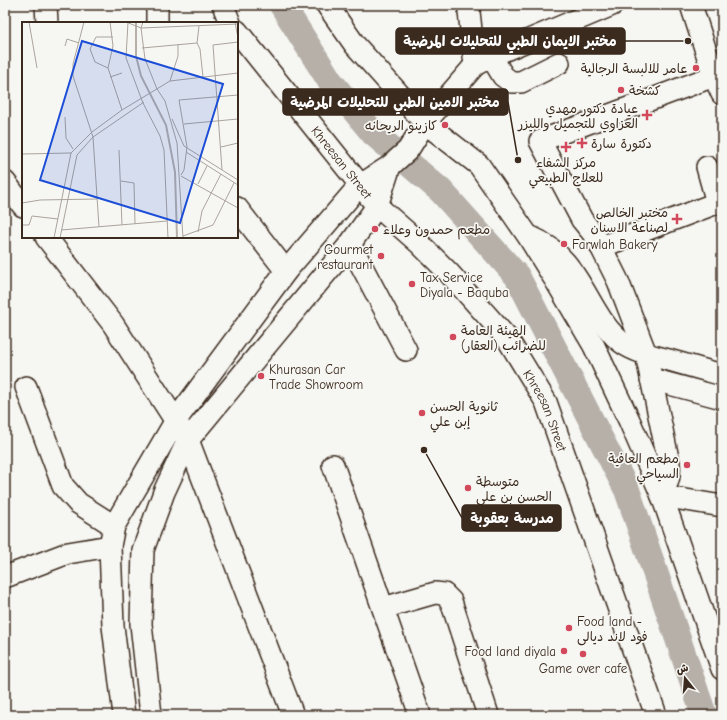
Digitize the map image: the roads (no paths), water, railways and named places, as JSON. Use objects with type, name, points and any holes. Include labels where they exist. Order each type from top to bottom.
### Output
[{"type":"street","points":[[46,5],[47,22]]},
{"type":"street","points":[[157,5],[157,22]]},
{"type":"street","points":[[223,5],[230,22]]},
{"type":"street","points":[[327,5],[355,45],[425,123],[479,166],[528,236],[594,346],[629,420],[661,494],[722,669]]},
{"type":"street","points":[[470,5],[469,12],[483,60],[511,82],[521,82],[559,63]]},
{"type":"street","points":[[124,715],[113,626],[110,546],[114,526],[176,420],[286,271],[359,186],[390,166],[408,150],[425,123],[483,60],[612,5]]},
{"type":"street","points":[[661,494],[668,484],[670,470],[646,354],[618,281],[595,236],[582,220],[540,141],[719,81],[691,5]]},
{"type":"street","name":"Khreesan Street","points":[[238,33],[359,186],[377,206],[419,243],[449,273],[507,338],[546,402],[656,715]]},
{"type":"street","points":[[151,715],[140,624],[142,550],[164,492],[188,440],[350,244],[377,206],[390,166]]},
{"type":"street","points":[[601,247],[719,202],[706,167]]},
{"type":"street","points":[[5,182],[22,205]]},
{"type":"street","points":[[238,209],[286,271]]},
{"type":"street","points":[[528,236],[540,241],[560,255],[568,265],[603,323],[622,343],[646,354],[722,375]]},
{"type":"street","points":[[47,238],[113,324],[188,440],[293,715]]},
{"type":"street","points":[[350,244],[406,350]]},
{"type":"street","points":[[651,379],[722,398]]},
{"type":"street","points":[[26,387],[63,486],[78,503],[114,526]]},
{"type":"street","points":[[333,465],[420,715]]},
{"type":"street","points":[[661,494],[722,506]]},
{"type":"street","points":[[5,577],[68,554],[110,546]]},
{"type":"street","points":[[383,608],[434,593],[444,594],[451,601],[488,715]]},
{"type":"waterway","points":[[282,5],[330,81],[373,133],[441,191],[517,276],[627,490],[704,715]]},
{"type":"place","name":"مختبر الايمان الطبي للتحليلات المرضية","points":[[688,41]]},
{"type":"place","name":"عامر للالبسة الرجالية","points":[[696,68]]},
{"type":"place","name":"كشخة","points":[[621,90]]},
{"type":"place","name":"عيادة دكتور مهدي العزاوي للتجميل والليزر","points":[[647,115]]},
{"type":"place","name":"كازينو الريحانه","points":[[445,125]]},
{"type":"place","name":"دكتورة سارة","points":[[582,143]]},
{"type":"place","name":"مركز الشفاء للعلاج الطبيعي","points":[[566,147]]},
{"type":"place","name":"مختبر الامين الطبي للتحليلات المرضية","points":[[518,160]]},
{"type":"place","name":"مختبر الخالص لصناعة الاسنان","points":[[677,219]]},
{"type":"place","name":"مطعم حمدون وعلاء","points":[[375,229]]},
{"type":"place","name":"Farwlah Bakery","points":[[564,244]]},
{"type":"place","name":"Gourmet restaurant","points":[[381,256]]},
{"type":"place","name":"Tax Service Diyala - Baquba","points":[[412,284]]},
{"type":"place","name":"الهيئة العامة للضرائب (العقار)","points":[[453,337]]},
{"type":"place","name":"Khurasan Car Trade Showroom","points":[[261,376]]},
{"type":"place","name":"ثانوية الحسن إبن علي","points":[[422,413]]},
{"type":"place","name":"مدرسة بعقوبة","points":[[424,450]]},
{"type":"place","name":"مطعم العافية السياحي","points":[[687,465]]},
{"type":"place","name":"متوسطة الحسن بن علي","points":[[468,488]]},
{"type":"place","name":"Food land - فود لاند ديالى","points":[[569,628]]},
{"type":"place","name":"Food land diyala","points":[[564,651]]},
{"type":"place","name":"Game over cafe","points":[[583,654]]}]
